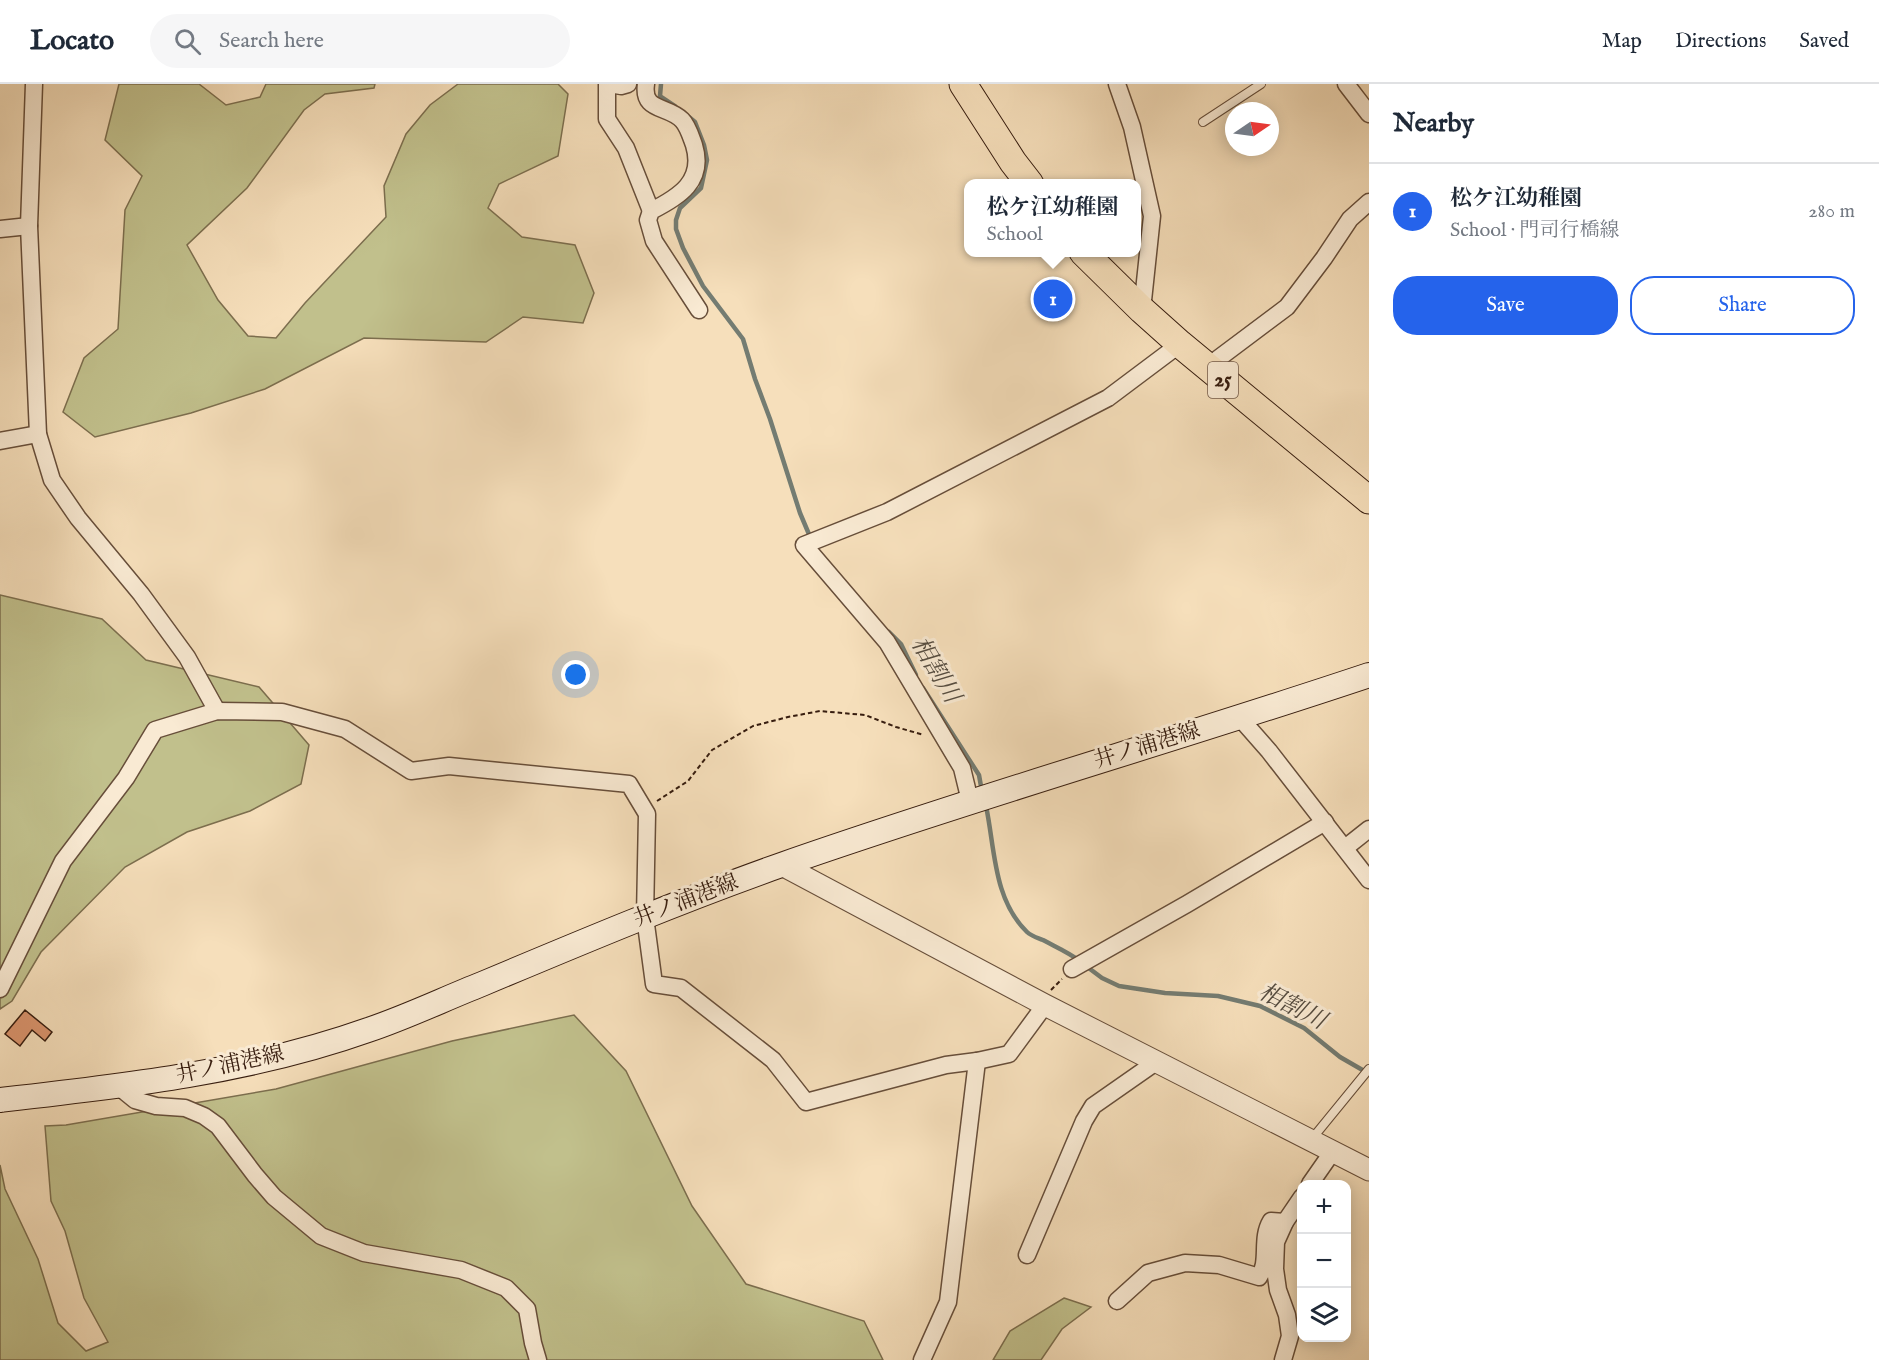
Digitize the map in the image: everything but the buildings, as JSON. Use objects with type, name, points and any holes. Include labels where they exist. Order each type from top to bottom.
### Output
[{"type":"main road","points":[[963,84],[1013,162],[1027,179]]},
{"type":"main road","name":"25","points":[[1088,257],[1180,344],[1369,500]]},
{"type":"main road","name":"井ノ浦港線","points":[[0,1100],[119,1087],[261,1061],[370,1030],[645,917],[782,865],[970,801],[1240,718],[1369,675]]},
{"type":"street","points":[[34,84],[29,226],[38,434],[52,480],[78,518],[141,594],[187,657],[217,711]]},
{"type":"street","points":[[628,84],[621,86],[608,84],[607,119],[626,148],[651,211],[648,220],[654,241],[699,310]]},
{"type":"street","points":[[646,84],[648,100],[656,107],[671,112],[682,120],[691,136],[697,165],[693,180],[674,200],[651,211]]},
{"type":"street","points":[[1117,84],[1132,127],[1152,216],[1142,310]]},
{"type":"street","points":[[1346,84],[1369,114]]},
{"type":"street","points":[[1207,367],[1287,307],[1350,219],[1369,202]]},
{"type":"street","points":[[0,230],[29,226]]},
{"type":"street","points":[[970,801],[962,768],[887,642],[804,545],[887,512],[1108,398],[1180,344]]},
{"type":"street","points":[[0,441],[38,434]]},
{"type":"street","points":[[0,989],[63,861],[126,778],[155,730],[217,711],[282,712],[345,729],[411,771],[449,766],[629,784],[646,808],[647,814],[645,917],[654,984],[681,988],[773,1060],[806,1102],[946,1065],[1009,1054],[1042,1003]]},
{"type":"street","points":[[1240,718],[1369,880]]},
{"type":"street","points":[[1072,969],[1325,822]]},
{"type":"street","points":[[1345,848],[1369,829]]},
{"type":"street","points":[[782,865],[1042,1003],[1369,1170]]},
{"type":"street","points":[[922,1360],[948,1302],[977,1061]]},
{"type":"street","points":[[1027,1256],[1084,1121],[1093,1106],[1156,1062]]},
{"type":"street","points":[[119,1087],[135,1100],[156,1106],[184,1108],[204,1116],[218,1126],[274,1197],[321,1236],[364,1253],[461,1270],[506,1288],[527,1309],[532,1343],[538,1360]]},
{"type":"street","points":[[1313,1180],[1333,1151]]},
{"type":"street","points":[[1283,1360],[1290,1336],[1287,1315],[1278,1290],[1275,1269],[1276,1242],[1285,1222],[1297,1204]]},
{"type":"street","points":[[1117,1301],[1148,1273],[1185,1263],[1219,1265],[1258,1277],[1263,1270],[1266,1230],[1271,1221],[1285,1222]]},
{"type":"lane","points":[[1203,122],[1261,84]]},
{"type":"lane","points":[[1311,1140],[1369,1069]]},
{"type":"path","points":[[646,808],[688,781],[712,750],[753,726],[788,717],[820,711],[865,715],[944,741]]},
{"type":"path","points":[[1042,1003],[1072,969]]},
{"type":"shaded area","points":[[119,84],[199,84],[226,105],[260,97],[266,84],[375,84],[374,88],[325,94],[304,110],[247,188],[187,245],[218,300],[248,336],[276,338],[305,303],[386,217],[384,186],[406,134],[430,105],[458,84],[558,84],[568,94],[558,156],[499,184],[488,208],[522,237],[575,245],[594,293],[583,323],[523,317],[486,342],[364,338],[265,389],[191,413],[95,437],[63,412],[84,358],[118,329],[125,210],[142,176],[105,140]]},
{"type":"shaded area","points":[[0,595],[102,619],[146,660],[259,687],[309,745],[301,784],[250,811],[187,832],[125,867],[41,952],[12,1001],[0,1009]]},
{"type":"shaded area","points":[[574,1015],[626,1071],[692,1206],[746,1284],[864,1321],[883,1360],[0,1360],[0,1165],[5,1189],[38,1259],[58,1323],[86,1351],[108,1342],[84,1298],[65,1231],[51,1201],[45,1126],[66,1125],[276,1089],[452,1041]]},
{"type":"shaded area","points":[[1064,1298],[1091,1307],[1062,1329],[1041,1360],[993,1360],[1010,1331]]},
{"type":"waterway","name":"相割川","points":[[661,84],[660,96],[675,106]]},
{"type":"waterway","name":"相割川","points":[[689,117],[695,122],[707,160],[701,188],[680,208],[676,229],[683,248],[703,286],[743,339],[800,513],[811,539]]},
{"type":"waterway","name":"相割川","points":[[889,632],[901,644],[916,675]]},
{"type":"waterway","name":"相割川","points":[[923,688],[979,775],[982,792]]},
{"type":"waterway","name":"相割川","points":[[986,806],[1001,889],[1016,919],[1030,935],[1080,961]]},
{"type":"waterway","name":"相割川","points":[[1086,966],[1102,978],[1119,986],[1165,993],[1218,996],[1260,1006],[1304,1028],[1340,1057],[1366,1072]]},
{"type":"place","name":"松ケ江幼稚園","points":[[1053,299]]}]
